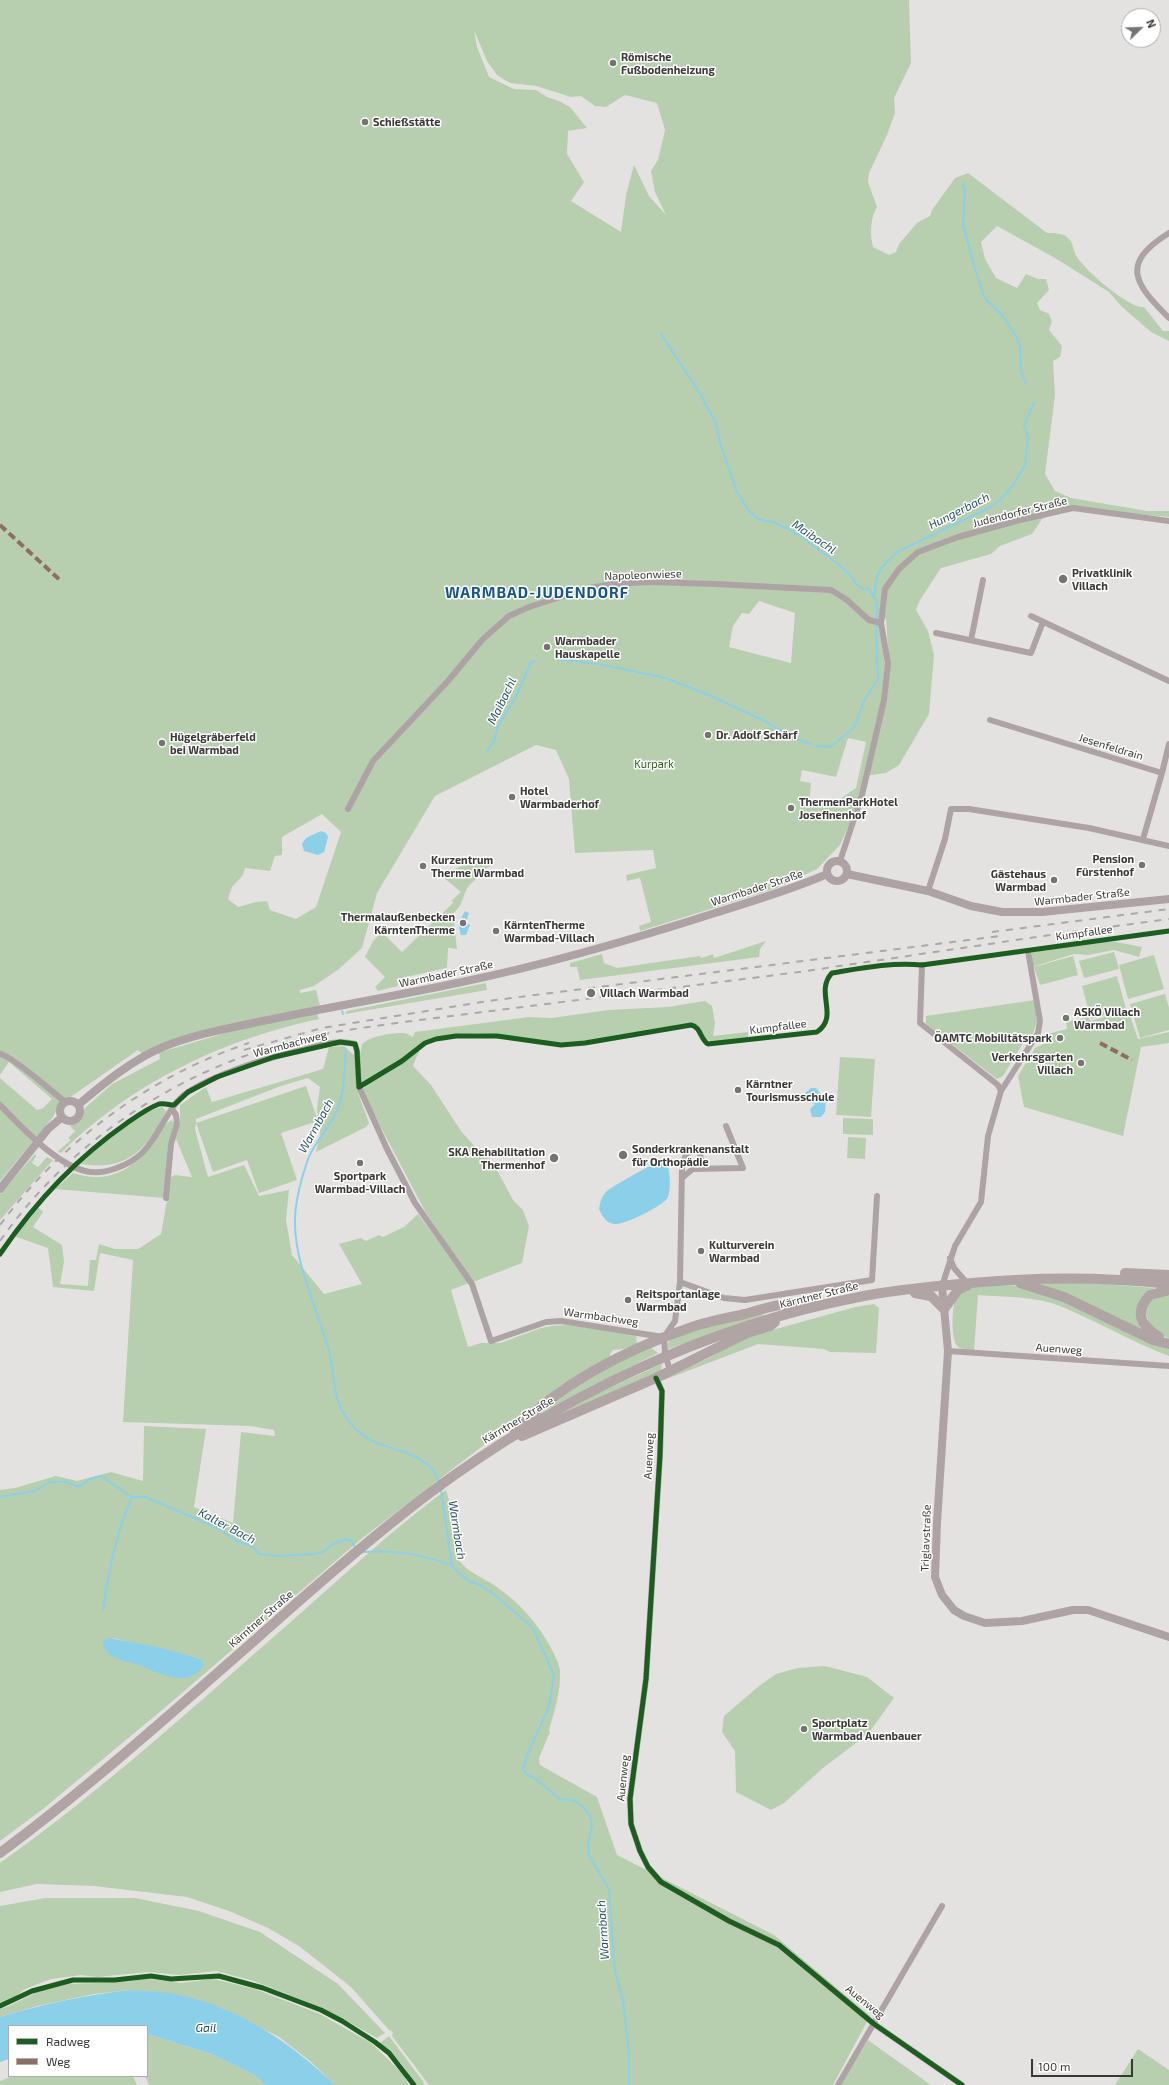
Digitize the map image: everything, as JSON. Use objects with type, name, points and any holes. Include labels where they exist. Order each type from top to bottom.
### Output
[{"type":"main road","points":[[1101,1278],[1117,1273],[1169,1274]]},
{"type":"main road","name":"Kärntner Straße","points":[[0,1852],[109,1767],[339,1566],[455,1474],[498,1445],[561,1408],[651,1363],[680,1350],[749,1325],[818,1306],[864,1296],[942,1286],[1010,1280],[1101,1278],[1169,1284]]},
{"type":"main road","points":[[1010,1280],[1064,1297],[1153,1340],[1169,1344]]},
{"type":"main road","points":[[908,1290],[914,1293],[931,1296],[944,1309],[958,1290],[970,1283]]},
{"type":"main road","points":[[1169,1290],[1150,1295],[1141,1308],[1141,1317],[1149,1331],[1169,1344]]},
{"type":"main road","points":[[498,1445],[525,1419],[573,1384],[640,1346],[693,1326],[755,1311],[806,1303],[818,1306]]},
{"type":"main road","points":[[498,1445],[656,1378],[747,1333],[770,1326],[785,1315]]},
{"type":"street","points":[[1169,233],[1143,254],[1138,264],[1137,272],[1141,286],[1169,318]]},
{"type":"street","name":"Judendorfer Straße","points":[[840,861],[862,795],[884,700],[888,664],[877,622],[885,589],[899,569],[918,552],[958,537],[1020,520],[1073,508],[1169,521]]},
{"type":"street","points":[[971,640],[983,580]]},
{"type":"street","name":"Napoleonwiese","points":[[348,809],[372,761],[448,681],[482,640],[508,616],[529,607],[589,588],[614,584],[648,582],[716,584],[831,590],[847,600],[869,620],[877,622]]},
{"type":"street","points":[[1030,616],[1169,681]]},
{"type":"street","points":[[936,633],[1031,653],[1043,622]]},
{"type":"street","name":"Jesenfeldrain","points":[[990,720],[1162,773]]},
{"type":"street","points":[[1144,839],[1169,744]]},
{"type":"street","points":[[928,891],[945,839],[951,809],[969,809],[1088,828],[1144,839],[1169,846]]},
{"type":"street","name":"Warmbader Straße","points":[[840,861],[834,861],[829,864],[827,874],[831,880],[837,881],[844,879],[847,874],[928,891],[984,909],[1016,913],[1042,912],[1169,899]]},
{"type":"street","points":[[840,861],[845,865],[847,874]]},
{"type":"street","name":"Warmbader Straße","points":[[78,1105],[124,1069],[144,1057],[163,1047],[191,1038],[334,1006],[464,982],[571,957],[652,934],[798,886],[827,874]]},
{"type":"street","points":[[942,1286],[950,1258],[963,1230],[976,1213],[981,1202],[988,1136],[1001,1091],[1038,1033],[1040,1021],[1028,951]]},
{"type":"street","points":[[922,965],[920,1023],[998,1085],[1001,1091]]},
{"type":"street","name":"Warmbachweg","points":[[0,1105],[53,1154],[73,1167],[86,1172],[100,1172],[116,1169],[144,1152],[172,1109],[188,1092],[218,1077],[267,1059],[340,1042],[355,1044],[357,1051],[359,1087],[387,1149],[415,1203],[472,1284],[491,1341],[546,1322],[561,1321],[664,1337]]},
{"type":"street","points":[[0,1054],[16,1062],[65,1102],[73,1101],[78,1105],[80,1114],[76,1120],[67,1122],[61,1118],[59,1111],[65,1102]]},
{"type":"street","points":[[166,1198],[171,1144],[177,1124],[176,1115],[172,1109]]},
{"type":"street","points":[[0,1189],[48,1129],[61,1118]]},
{"type":"street","points":[[693,1170],[743,1168],[726,1126]]},
{"type":"street","points":[[670,1371],[665,1353],[664,1337],[675,1321],[680,1282],[682,1167],[686,1154],[695,1150],[700,1153],[700,1162],[693,1170],[682,1178]]},
{"type":"street","points":[[680,1282],[724,1298],[745,1300],[872,1280],[877,1196]]},
{"type":"street","points":[[950,1258],[954,1268],[970,1283]]},
{"type":"street","name":"Triglavstraße","points":[[942,1286],[948,1351],[937,1515],[935,1577],[940,1590],[948,1603],[964,1616],[986,1622],[1022,1621],[1073,1610],[1088,1610],[1169,1637]]},
{"type":"street","name":"Auenweg","points":[[948,1351],[1169,1366]]},
{"type":"street","name":"Auenweg","points":[[656,1378],[662,1391],[660,1454],[646,1679],[630,1799],[633,1834],[648,1867],[661,1882],[729,1921],[779,1945],[874,2024],[962,2085]]},
{"type":"street","name":"Auenweg","points":[[874,2024],[942,1906]]},
{"type":"street","points":[[838,2085],[874,2024]]},
{"type":"green space","name":"Kurpark","points":[[0,0],[909,0],[911,63],[894,98],[895,113],[887,135],[869,173],[868,182],[877,207],[873,216],[871,227],[873,247],[889,255],[896,252],[899,244],[917,223],[930,216],[932,210],[955,178],[968,173],[1047,233],[1066,236],[1070,240],[1077,257],[1089,271],[1108,288],[1128,302],[1144,307],[1163,331],[1169,331],[1169,341],[1151,332],[1121,306],[1109,292],[1055,258],[997,226],[981,242],[985,259],[996,278],[1017,288],[1026,274],[1038,279],[1046,279],[1049,290],[1037,303],[1040,310],[1049,314],[1052,322],[1049,330],[1062,346],[1060,357],[1053,361],[1055,395],[1045,474],[1055,491],[1071,498],[1147,511],[1169,511],[1169,517],[1068,508],[1042,519],[1032,534],[1000,546],[991,554],[941,568],[920,600],[916,610],[928,631],[934,655],[929,714],[899,765],[886,773],[865,776],[852,819],[840,845],[817,869],[777,888],[640,931],[639,926],[651,922],[640,878],[627,881],[626,875],[656,868],[653,850],[575,853],[569,779],[556,750],[536,745],[435,796],[377,893],[362,948],[339,969],[314,986],[300,990],[300,993],[316,990],[320,1006],[142,1054],[138,1050],[59,1105],[53,1117],[0,1181],[0,1078],[37,1110],[43,1108],[52,1099],[9,1062],[0,1075]],"holes":[[[474,30],[487,61],[497,75],[510,83],[536,86],[571,97],[581,96],[595,106],[606,107],[625,95],[657,103],[665,130],[658,160],[651,171],[655,192],[666,215],[649,196],[634,165],[626,195],[621,232],[571,201],[584,182],[567,154],[568,131],[587,128],[570,107],[559,101],[547,97],[536,90],[514,89],[489,77],[477,47]],[[759,601],[795,613],[791,663],[729,647],[733,626],[742,613],[749,614]],[[886,618],[889,662],[887,698],[885,665],[879,627]],[[848,738],[866,742],[856,788],[827,808],[809,806],[811,783],[800,781],[802,770],[836,777]],[[322,814],[341,832],[316,907],[296,919],[270,910],[267,901],[256,902],[238,907],[228,899],[232,887],[243,875],[245,868],[270,871],[275,856],[282,855],[282,837]]]},
{"type":"green space","points":[[492,861],[493,865],[483,870],[485,874],[476,879],[467,889],[461,903],[453,914],[457,949],[448,948],[447,968],[397,979],[398,986],[378,991],[375,987],[385,977],[365,957],[373,941],[382,932],[402,952],[452,904],[453,902],[451,901],[461,892],[444,878],[454,869],[472,863]]},
{"type":"green space","points":[[766,941],[760,949],[759,957],[580,980],[577,967],[570,967],[570,963],[602,954],[604,963],[617,968],[700,956],[701,958],[713,954],[714,958]]},
{"type":"green space","points":[[1116,942],[1142,947],[1139,957],[1114,950],[1088,955],[1074,954],[1032,967],[1032,952]]},
{"type":"green space","points":[[1114,952],[1119,969],[1084,978],[1079,961]]},
{"type":"green space","points":[[1154,955],[1164,989],[1128,999],[1119,965]]},
{"type":"green space","points":[[1073,956],[1078,975],[1040,985],[1034,967]]},
{"type":"green space","points":[[1117,976],[1126,1009],[1091,1019],[1082,986]]},
{"type":"green space","points":[[486,983],[487,990],[345,1014],[347,1011]]},
{"type":"green space","points":[[1165,994],[1169,1008],[1169,1030],[1140,1038],[1130,1004]]},
{"type":"green space","points":[[1035,1000],[1037,1021],[1032,1036],[1028,1035],[1003,1076],[997,1079],[926,1024],[926,1016]]},
{"type":"green space","points":[[705,1001],[712,1006],[715,1023],[713,1036],[748,1032],[748,1038],[712,1042],[705,1039],[697,1025],[690,1024],[576,1042],[552,1043],[508,1036],[470,1033],[450,1035],[422,1042],[413,1066],[431,1085],[461,1131],[478,1150],[487,1155],[496,1168],[513,1200],[523,1210],[529,1226],[522,1263],[473,1282],[425,1211],[367,1101],[363,1089],[368,1084],[370,1078],[362,1084],[360,1057],[362,1044],[371,1038],[388,1034],[405,1033],[413,1037],[415,1032],[529,1017],[552,1018],[608,1010],[668,1007]]},
{"type":"green space","name":"Verkehrsgarten Villach","points":[[1128,1010],[1138,1039],[1169,1032],[1169,1043],[1141,1047],[1123,1136],[1024,1107],[1018,1076],[1035,1048],[1049,1041],[1047,1034],[1067,1029],[1066,1022],[1089,1017],[1090,1021]]},
{"type":"green space","points":[[317,1013],[319,1019],[248,1039],[213,1052],[180,1068],[117,1106],[88,1128],[61,1153],[58,1151],[71,1140],[68,1138],[75,1131],[70,1126],[81,1119],[85,1108],[112,1084],[160,1059],[159,1053],[239,1029]]},
{"type":"green space","points":[[344,1046],[355,1056],[358,1093],[369,1123],[366,1127],[316,1152],[320,1133],[317,1109],[320,1087],[308,1078],[281,1086],[196,1119],[195,1129],[208,1177],[244,1165],[259,1196],[289,1190],[286,1220],[292,1255],[324,1294],[362,1284],[339,1244],[361,1238],[366,1241],[379,1235],[383,1237],[404,1227],[418,1214],[469,1283],[451,1290],[468,1347],[481,1343],[500,1343],[541,1328],[565,1325],[636,1334],[637,1344],[624,1349],[613,1350],[610,1354],[611,1359],[562,1385],[360,1540],[168,1705],[43,1809],[0,1841],[0,1490],[15,1488],[56,1476],[77,1481],[111,1472],[143,1481],[144,1426],[206,1429],[194,1507],[233,1523],[241,1432],[275,1436],[274,1430],[251,1426],[123,1422],[133,1260],[100,1253],[94,1291],[53,1287],[48,1248],[14,1236],[38,1207],[43,1212],[33,1227],[62,1245],[64,1262],[60,1284],[88,1286],[90,1260],[96,1260],[99,1244],[115,1249],[138,1249],[161,1234],[171,1177],[175,1175],[192,1177],[176,1139],[180,1123],[180,1105],[206,1087],[212,1102],[323,1069],[329,1047]],"holes":[[[113,1638],[198,1658],[203,1661],[195,1673],[184,1678],[117,1658]]]},
{"type":"green space","points":[[840,1057],[875,1059],[871,1117],[836,1115]]},
{"type":"green space","points":[[306,1086],[318,1121],[281,1133],[297,1180],[259,1193],[247,1160],[213,1172],[196,1123]]},
{"type":"green space","points":[[162,1107],[166,1111],[151,1137],[133,1155],[123,1161],[111,1164],[81,1164],[118,1130],[141,1115]]},
{"type":"green space","points":[[843,1118],[873,1119],[873,1135],[843,1134]]},
{"type":"green space","points":[[171,1120],[175,1123],[168,1145],[164,1198],[55,1189],[73,1173],[89,1177],[104,1177],[117,1173],[128,1167],[148,1149],[165,1125]]},
{"type":"green space","points":[[848,1137],[866,1138],[865,1159],[847,1158]]},
{"type":"green space","points":[[35,1154],[36,1156],[32,1163],[38,1167],[47,1157],[53,1160],[0,1220],[0,1194]]},
{"type":"green space","points":[[1037,1283],[1091,1283],[1154,1288],[1146,1294],[1143,1330]]},
{"type":"green space","points":[[999,1285],[1018,1286],[1042,1292],[1169,1349],[1169,1356],[1060,1306],[1040,1300],[978,1295],[974,1351],[958,1347],[955,1343],[953,1330],[953,1315],[956,1297],[972,1287]]},
{"type":"green space","points":[[1169,1293],[1169,1339],[1152,1329],[1145,1312],[1151,1300]]},
{"type":"green space","points":[[874,1304],[879,1308],[876,1353],[830,1352],[824,1349],[758,1344],[664,1380],[665,1377],[709,1358],[740,1339],[855,1307]]},
{"type":"green space","points":[[764,1313],[762,1317],[668,1349],[668,1343],[674,1335]]},
{"type":"green space","points":[[650,1347],[658,1353],[591,1386],[540,1414],[538,1411],[591,1375]]},
{"type":"green space","points":[[662,1364],[661,1371],[563,1416],[560,1414],[596,1394]]},
{"type":"green space","points":[[446,1490],[451,1508],[455,1553],[458,1559],[467,1568],[511,1598],[527,1613],[546,1639],[558,1662],[560,1679],[558,1694],[550,1732],[539,1758],[540,1765],[597,1797],[617,1855],[774,1935],[870,2016],[833,2085],[429,2085],[392,2036],[393,2032],[389,2030],[351,1987],[299,1946],[268,1928],[229,1911],[187,1897],[94,1886],[37,1884],[0,1892],[0,1863],[39,1835],[150,1745],[388,1536]]},
{"type":"green space","points":[[825,1666],[867,1677],[894,1698],[868,1734],[823,1768],[784,1803],[771,1810],[736,1792],[735,1751],[722,1732],[724,1716],[759,1686],[776,1674],[798,1668]]},
{"type":"green space","points":[[45,1898],[135,1898],[199,1911],[260,1932],[338,1984],[385,2033],[377,2038],[325,2009],[254,1981],[216,1971],[179,1975],[149,1972],[97,1977],[81,1975],[51,1979],[25,1989],[12,1999],[0,2003],[0,1906]]},
{"type":"green space","points":[[147,1979],[181,1983],[213,1979],[255,1989],[320,2014],[371,2043],[402,2073],[409,2085],[335,2085],[310,2061],[279,2037],[222,2008],[131,1990],[94,1994],[37,2006],[0,2017],[0,2009],[37,1992],[69,1984],[124,1982]]},
{"type":"green space","points":[[148,2034],[211,2054],[254,2075],[266,2085],[149,2085],[145,2077],[148,2077]]},
{"type":"green space","points":[[389,2036],[425,2085],[416,2085],[401,2063],[380,2043]]},
{"type":"green space","points":[[868,2040],[931,2085],[841,2085]]},
{"type":"green space","points":[[1138,2049],[1169,2070],[1169,2085],[1115,2085]]},
{"type":"green space","points":[[10,2077],[133,2077],[137,2085],[0,2085],[0,2081]]},
{"type":"water","points":[[321,831],[326,833],[328,837],[324,852],[318,855],[304,851],[302,844],[306,838]]},
{"type":"water","name":"Thermalaußenbecken KärntenTherme","points":[[465,911],[469,913],[466,922],[470,925],[466,935],[461,935],[458,924]]},
{"type":"water","points":[[811,1088],[816,1088],[826,1100],[825,1112],[821,1117],[812,1117],[810,1109],[815,1104],[809,1102],[805,1093]]},
{"type":"water","points":[[660,1161],[668,1166],[669,1174],[669,1193],[665,1201],[652,1210],[626,1222],[614,1224],[607,1221],[599,1209],[600,1202],[604,1194],[623,1181]]},
{"type":"water","points":[[109,1638],[153,1646],[198,1658],[203,1661],[203,1666],[189,1677],[181,1678],[163,1675],[112,1656],[106,1651],[103,1645],[103,1641]]},
{"type":"water","name":"Gail","points":[[131,1990],[163,1992],[196,1999],[219,2007],[240,2016],[281,2040],[318,2069],[335,2085],[266,2085],[254,2075],[211,2054],[148,2034],[148,2025],[8,2025],[8,2059],[0,2062],[0,2017],[65,2000]]},
{"type":"waterway","points":[[963,183],[965,191],[963,224],[975,269],[984,297],[1003,316],[1017,338],[1020,347],[1021,371],[1026,384]]},
{"type":"waterway","name":"Maibachl","points":[[661,334],[699,392],[716,423],[720,443],[737,492],[749,511],[758,519],[776,523],[799,535],[837,563],[850,575],[857,585],[863,589],[868,588],[877,601],[876,626],[878,679],[864,701],[854,728],[830,747],[816,746]]},
{"type":"waterway","name":"Hungerbach","points":[[874,596],[877,577],[881,568],[897,552],[991,507],[1002,498],[1014,484],[1025,465],[1028,437],[1024,425],[1034,403]]},
{"type":"waterway","name":"Maibachl","points":[[558,659],[604,665],[666,678],[709,695],[765,721],[793,738],[811,744]]},
{"type":"waterway","name":"Maibachl","points":[[487,752],[494,741],[498,726],[516,697],[531,662],[536,661]]},
{"type":"waterway","name":"Warmbach","points":[[346,1050],[344,1083],[341,1100],[332,1121],[309,1156],[299,1191],[295,1221],[298,1251],[306,1283],[329,1353],[335,1389],[344,1414],[355,1428],[365,1437],[378,1444],[409,1454],[427,1464],[434,1471],[439,1481]]},
{"type":"waterway","name":"Kalter Bach","points":[[0,1497],[35,1491],[50,1482],[66,1482],[79,1487],[90,1479],[101,1476],[132,1497],[145,1497],[218,1528],[238,1542],[250,1545],[260,1554],[280,1556],[313,1554],[323,1552],[333,1544],[347,1539],[352,1541],[355,1547]]},
{"type":"waterway","name":"Warmbach","points":[[441,1489],[452,1566],[467,1580],[482,1586],[495,1595],[533,1628],[554,1675],[549,1707],[528,1753],[523,1769],[526,1774],[536,1779],[560,1799],[574,1800],[584,1808],[590,1816],[592,1825],[588,1844],[589,1855],[609,1889],[615,1971],[623,2001],[629,2053],[629,2085]]},
{"type":"waterway","points":[[103,1610],[114,1552],[126,1511],[132,1497]]},
{"type":"waterway","name":"Kalter Bach","points":[[362,1552],[397,1552],[429,1558],[452,1565]]},
{"type":"railway","points":[[992,932],[1169,909]]},
{"type":"railway","points":[[0,1241],[27,1206],[56,1174],[89,1145],[124,1118],[161,1095],[200,1075],[240,1058],[282,1044],[312,1036],[404,1022],[799,972],[1169,919]]},
{"type":"railway","points":[[244,1050],[322,1028],[488,1001],[1000,936]]},
{"type":"railway","points":[[0,1225],[24,1194],[51,1166],[80,1139],[111,1115],[143,1093],[177,1074],[212,1057],[249,1043]]},
{"type":"marked path","points":[[0,525],[61,581]]},
{"type":"marked path","points":[[1100,1043],[1132,1060]]},
{"type":"cycle path","name":"Kumpfallee","points":[[0,1254],[27,1217],[58,1182],[91,1151],[127,1123],[159,1104],[174,1105],[188,1092],[217,1077],[274,1057],[340,1042],[355,1044],[357,1051],[359,1087],[402,1061],[425,1043],[436,1039],[456,1036],[497,1036],[561,1045],[585,1043],[691,1025],[697,1028],[705,1042],[708,1044],[817,1032],[824,1026],[827,1019],[825,988],[827,980],[832,973],[888,965],[922,965],[1169,931]]},
{"type":"cycle path","points":[[656,1378],[662,1391],[660,1455],[646,1679],[630,1799],[631,1824],[640,1851],[648,1867],[661,1882],[729,1921],[779,1945],[874,2024],[962,2085]]},
{"type":"cycle path","points":[[0,2006],[32,1991],[73,1980],[115,1980],[151,1976],[171,1979],[219,1976],[263,1988],[321,2010],[342,2021],[375,2042],[389,2053],[414,2085]]},
{"type":"place","name":"Römische Fußbodenheizung","points":[[613,63]]},
{"type":"place","name":"Schießstätte","points":[[365,122]]},
{"type":"place","name":"Privatklinik Villach","points":[[1063,579]]},
{"type":"place","name":"Warmbader Hauskapelle","points":[[547,647]]},
{"type":"place","name":"Dr. Adolf Schärf","points":[[708,735]]},
{"type":"place","name":"Hügelgräberfeld bei Warmbad","points":[[162,743]]},
{"type":"place","name":"Hotel Warmbaderhof","points":[[512,797]]},
{"type":"place","name":"ThermenParkHotel Josefinenhof","points":[[791,808]]},
{"type":"place","name":"Pension Fürstenhof","points":[[1142,865]]},
{"type":"place","name":"Kurzentrum Therme Warmbad","points":[[423,866]]},
{"type":"place","name":"Gästehaus Warmbad","points":[[1054,880]]},
{"type":"place","name":"Thermalaußenbecken KärntenTherme","points":[[463,923]]},
{"type":"place","name":"KärntenTherme Warmbad-Villach","points":[[496,931]]},
{"type":"place","name":"Villach Warmbad","points":[[591,993]]},
{"type":"place","name":"ASKÖ Villach Warmbad","points":[[1066,1018]]},
{"type":"place","name":"ÖAMTC Mobilitätspark","points":[[1060,1038]]},
{"type":"place","name":"Verkehrsgarten Villach","points":[[1081,1063]]},
{"type":"place","name":"Kärntner Tourismusschule","points":[[738,1090]]},
{"type":"place","name":"Sonderkrankenanstalt für Orthopädie","points":[[623,1155]]},
{"type":"place","name":"SKA Rehabilitation Thermenhof","points":[[554,1158]]},
{"type":"place","name":"Sportpark Warmbad-Villach","points":[[360,1163]]},
{"type":"place","name":"Kulturverein Warmbad","points":[[701,1251]]},
{"type":"place","name":"Reitsportanlage Warmbad","points":[[628,1300]]},
{"type":"place","name":"Sportplatz Warmbad Auenbauer","points":[[804,1729]]},
{"type":"district","name":"WARMBAD-JUDENDORF","points":[[537,593]]}]
